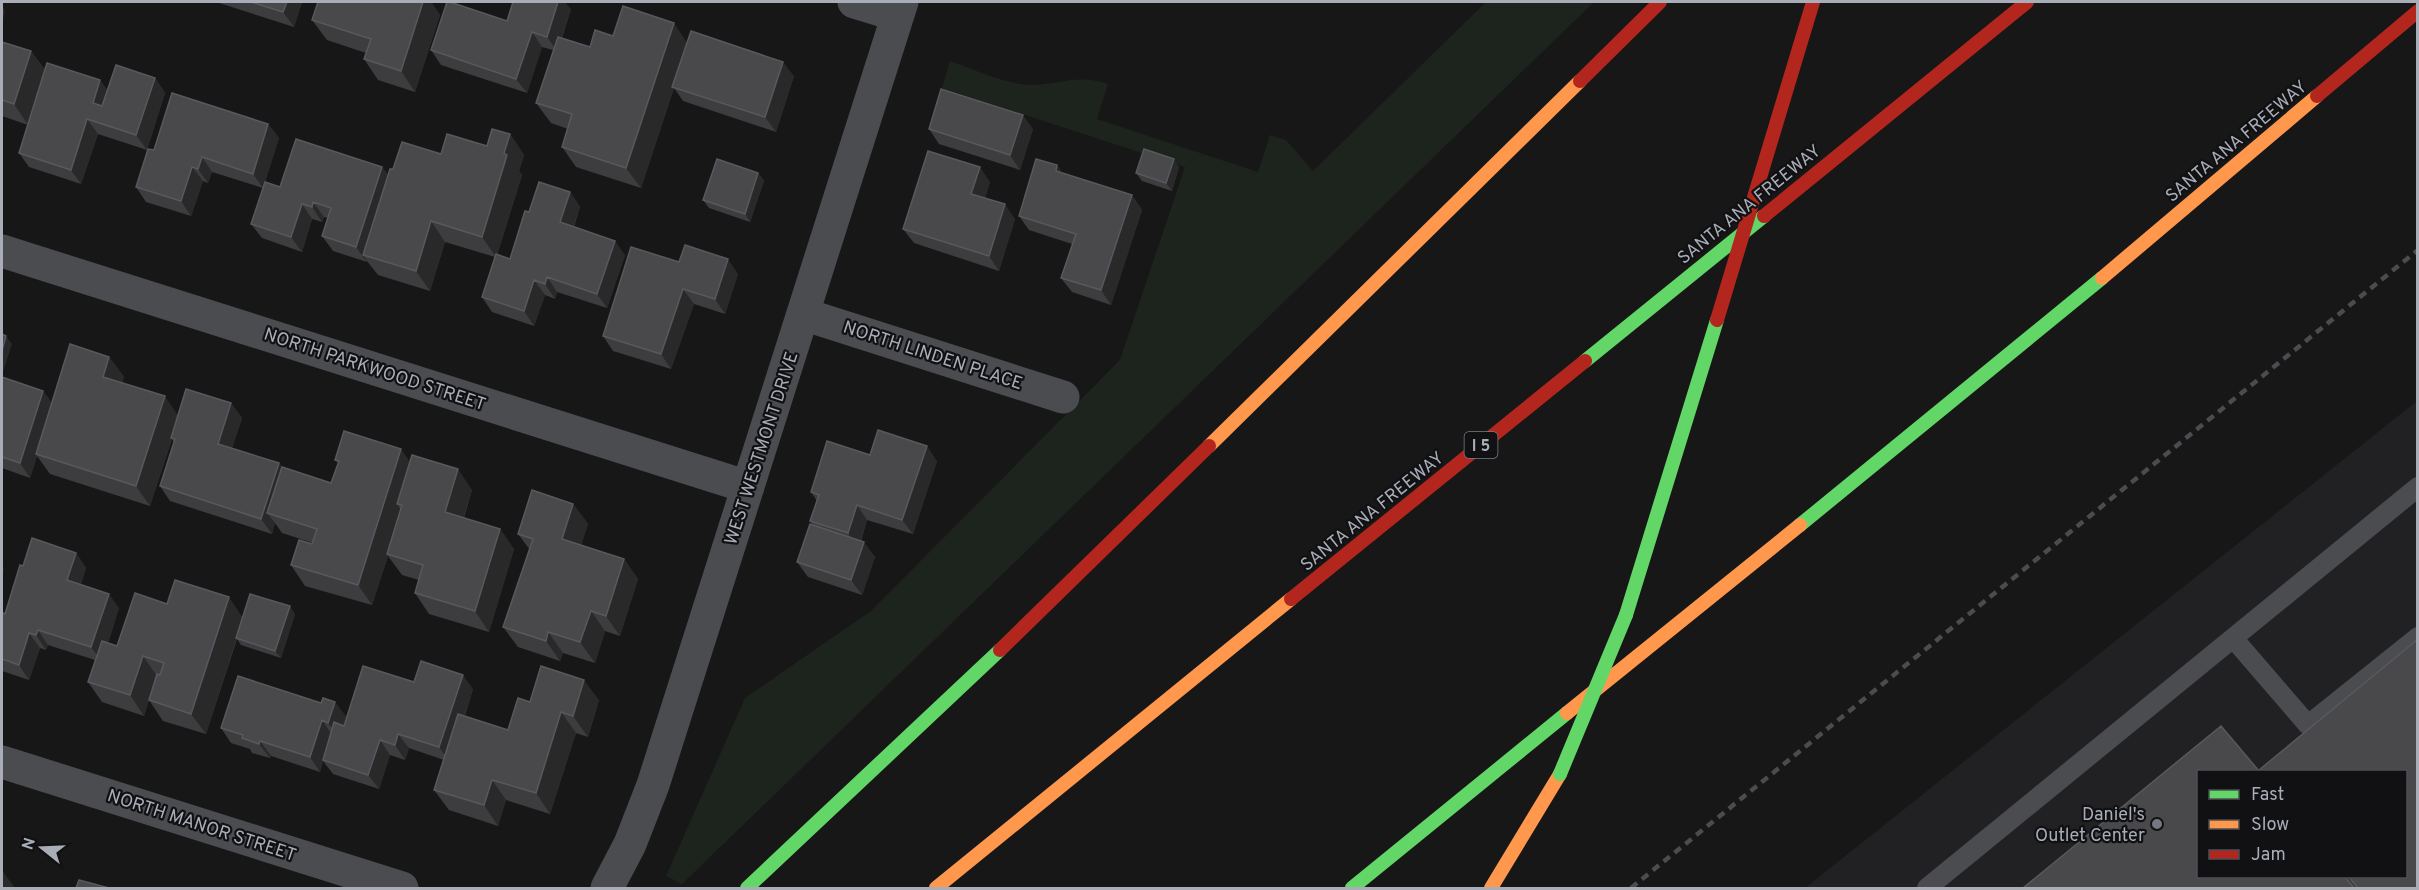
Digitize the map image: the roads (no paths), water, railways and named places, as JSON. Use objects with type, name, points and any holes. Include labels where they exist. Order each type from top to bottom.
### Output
[{"type":"highway","points":[[747,888],[1042,610],[1660,2]]},
{"type":"highway","points":[[1491,888],[1560,774],[1626,615],[1813,2]]},
{"type":"highway","name":"SANTA ANA FREEWAY","points":[[936,888],[2027,2]]},
{"type":"highway","name":"SANTA ANA FREEWAY","points":[[1352,888],[2049,323],[2418,11]]},
{"type":"street","points":[[854,2],[899,8]]},
{"type":"street","name":"WEST WESTMONT DRIVE","points":[[607,888],[630,844],[653,785],[899,8]]},
{"type":"street","name":"NORTH PARKWOOD STREET","points":[[2,251],[748,488]]},
{"type":"street","name":"NORTH LINDEN PLACE","points":[[803,314],[1063,397]]},
{"type":"street","name":"NORTH MANOR STREET","points":[[2,762],[402,888]]},
{"type":"lane","points":[[1928,888],[2418,487]]},
{"type":"lane","points":[[2233,638],[2307,725],[2418,637]]},
{"type":"railway","points":[[1631,888],[2418,250]]},
{"type":"place","name":"Daniel's Outlet Center","points":[[2157,824]]}]
